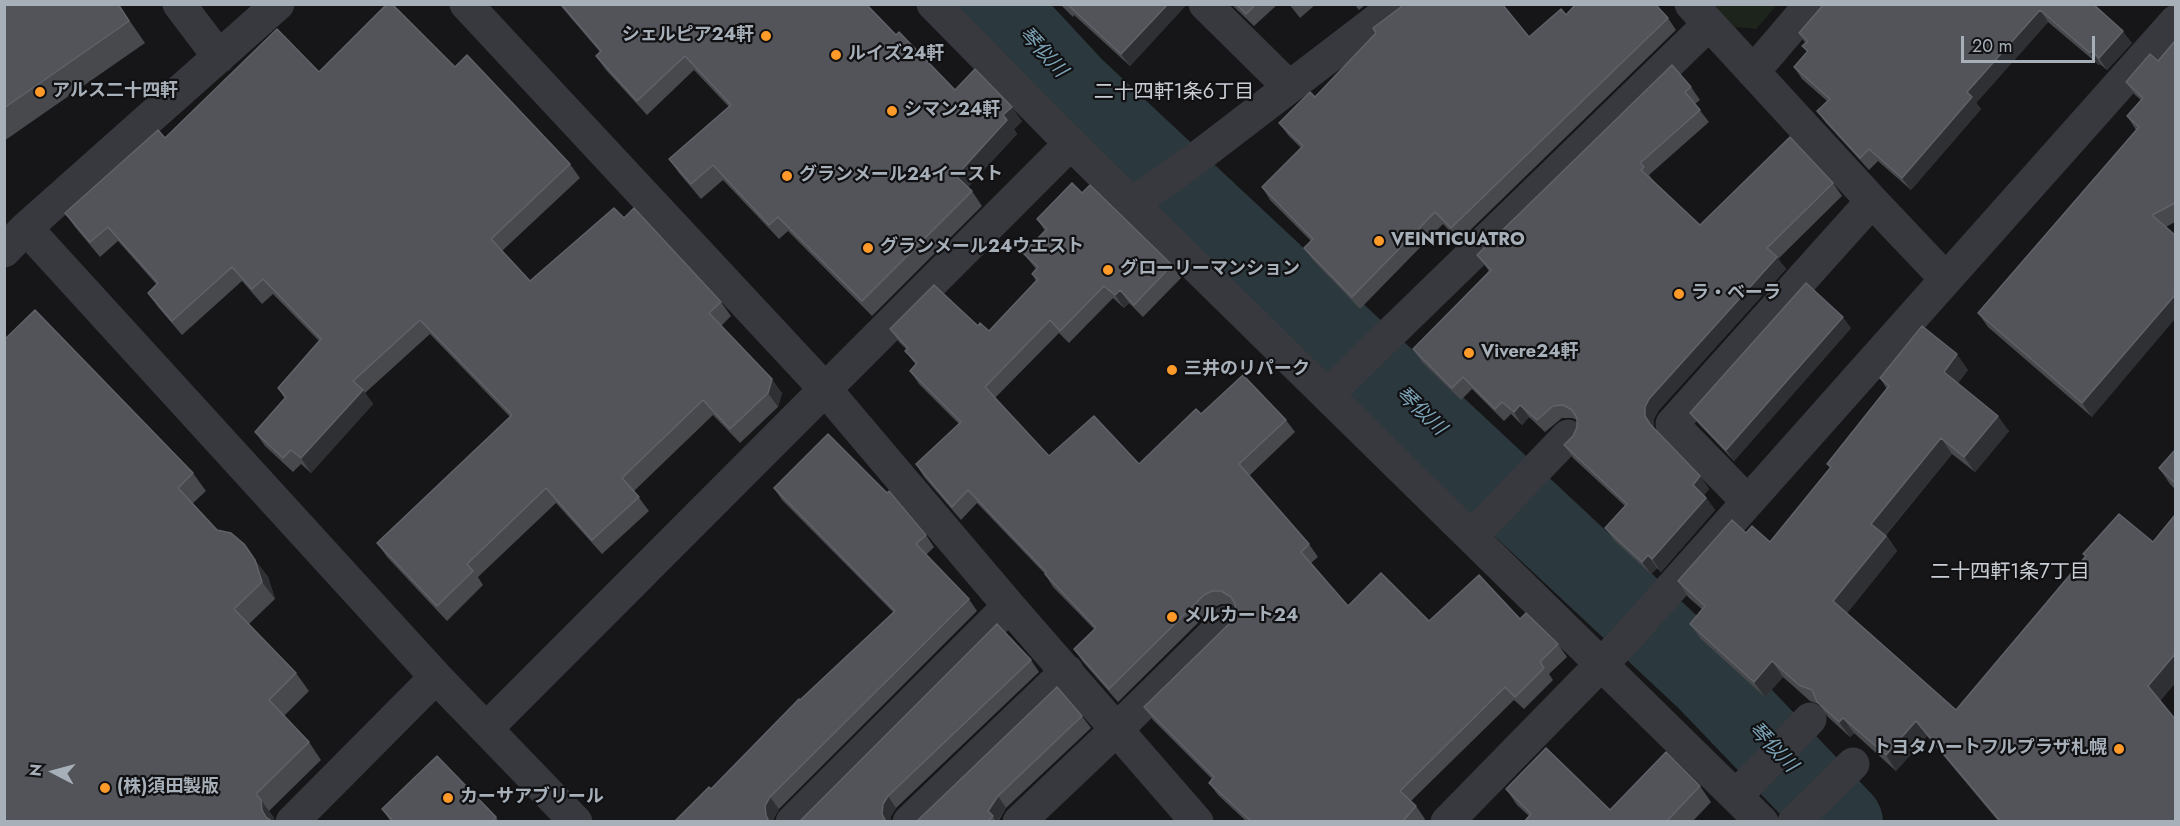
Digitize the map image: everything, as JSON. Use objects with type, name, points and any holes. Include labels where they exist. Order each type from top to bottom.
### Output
[{"type":"street","points":[[179,4],[219,57]]},
{"type":"street","points":[[278,4],[15,239],[576,822]]},
{"type":"street","points":[[466,4],[825,390],[1197,822]]},
{"type":"street","points":[[933,4],[1071,143],[1144,196],[1481,527],[1612,652],[1746,785],[1762,822]]},
{"type":"street","points":[[1205,4],[1288,87]]},
{"type":"street","points":[[1144,196],[1398,4]]},
{"type":"street","points":[[1753,72],[1811,4]]},
{"type":"street","points":[[1337,385],[1700,14],[1946,279]]},
{"type":"street","points":[[1447,822],[1612,652],[1662,597],[2175,21]]},
{"type":"street","points":[[486,729],[1071,143]]},
{"type":"street","points":[[1747,501],[1672,424],[1872,201]]},
{"type":"street","points":[[1481,527],[1568,436]]},
{"type":"street","points":[[792,822],[1009,606]]},
{"type":"street","points":[[1018,822],[1117,729],[1226,621]]},
{"type":"street","points":[[909,822],[1067,671]]},
{"type":"street","points":[[292,822],[436,677]]},
{"type":"street","points":[[1746,785],[1806,723]]},
{"type":"street","points":[[1799,816],[1845,771]]},
{"type":"shaded area","points":[[1713,5],[1777,5],[1756,29],[1735,27]]},
{"type":"building","name":"アルス二十四軒","points":[[4,4],[118,4],[129,21],[4,108]]},
{"type":"building","points":[[387,4],[392,4],[455,67],[467,55],[570,164],[491,239],[530,281],[614,208],[624,218],[634,208],[721,302],[709,313],[772,379],[768,393],[730,429],[703,400],[622,478],[639,497],[592,540],[546,488],[467,564],[473,571],[437,606],[377,543],[512,415],[420,320],[353,381],[363,390],[301,458],[291,450],[283,458],[255,432],[286,397],[278,388],[321,339],[263,279],[252,289],[232,267],[172,321],[148,293],[158,283],[108,227],[90,242],[65,213],[158,130],[165,138],[277,29],[319,72]]},
{"type":"building","points":[[561,4],[866,4],[896,35],[899,32],[955,90],[975,69],[1012,107],[1003,115],[1007,120],[956,176],[972,191],[862,301],[778,217],[769,225],[713,165],[691,184],[669,159],[731,105],[685,56],[637,101],[596,56],[601,51]]},
{"type":"building","points":[[1067,4],[1168,4],[1121,54]]},
{"type":"building","points":[[1236,4],[1256,4],[1246,14]]},
{"type":"building","points":[[1402,4],[1413,4],[1414,6],[1416,4],[1502,4],[1529,37],[1561,9],[1566,15],[1576,4],[1655,4],[1668,18],[1451,228],[1435,212],[1352,297],[1304,248],[1313,239],[1262,187],[1303,146],[1279,123],[1310,92],[1315,97],[1376,33],[1373,28]]},
{"type":"building","points":[[1824,4],[2093,4],[2123,31],[2099,58],[2092,51],[2090,53],[2040,10],[1967,92],[1972,97],[1902,178],[1869,149],[1860,158],[1817,111],[1830,99],[1794,67],[1808,51],[1802,46],[1808,41],[1799,33]]},
{"type":"building","points":[[2175,41],[2175,203],[2152,215],[2175,235],[2175,295],[2082,403],[1978,313],[2139,127],[2127,116],[2143,98],[2126,82],[2150,54],[2158,61]]},
{"type":"building","points":[[1672,65],[1691,87],[1685,92],[1700,110],[1640,163],[1644,167],[1641,170],[1700,225],[1790,137],[1833,183],[1767,248],[1777,257],[1649,399],[1645,407],[1645,416],[1700,476],[1693,485],[1706,498],[1652,559],[1648,555],[1642,562],[1605,528],[1627,504],[1564,445],[1573,436],[1577,427],[1577,418],[1572,410],[1563,405],[1553,406],[1537,420],[1520,405],[1514,412],[1502,402],[1495,409],[1463,377],[1452,388],[1413,349],[1491,270],[1477,255]]},
{"type":"building","points":[[1072,183],[1082,193],[1090,185],[1172,265],[1134,305],[1120,290],[1115,295],[1104,286],[1060,331],[1050,320],[985,387],[1049,456],[1094,416],[1139,464],[1196,409],[1201,414],[1243,375],[1286,420],[1239,464],[1309,544],[1301,552],[1348,606],[1381,573],[1429,621],[1479,575],[1520,619],[1526,613],[1558,644],[1540,662],[1544,668],[1515,697],[1505,687],[1400,791],[1416,806],[1402,822],[1252,822],[1209,783],[1214,777],[1144,707],[1230,623],[1235,614],[1235,604],[1231,597],[1221,591],[1212,591],[1204,595],[1109,689],[1074,649],[1096,628],[968,490],[952,507],[916,464],[961,422],[910,371],[917,363],[905,351],[908,348],[890,329],[934,285],[978,326],[980,323],[989,331],[1038,279],[1032,274],[1038,267],[1023,253],[1047,229],[1037,219]]},
{"type":"building","points":[[1806,283],[1843,317],[1726,450],[1690,413]]},
{"type":"building","points":[[35,310],[193,473],[178,488],[217,530],[231,533],[244,544],[255,560],[262,582],[234,609],[296,673],[269,700],[309,742],[256,794],[261,800],[262,810],[266,817],[273,822],[4,822],[4,340]]},
{"type":"building","points":[[1922,326],[1957,354],[1944,372],[1998,416],[1964,457],[1941,438],[1871,524],[1886,536],[1833,601],[1956,710],[2086,556],[2083,554],[2119,514],[2153,542],[2175,515],[2175,654],[2148,686],[2175,719],[2175,822],[2001,822],[1916,721],[1886,755],[1843,718],[1839,722],[1817,702],[1812,690],[1799,685],[1772,661],[1754,682],[1690,624],[1705,606],[1678,581],[1732,520],[1746,533],[1752,526],[1770,542],[1831,467],[1827,464],[1889,386],[1880,378]]},
{"type":"building","points":[[828,434],[887,493],[889,491],[926,535],[916,544],[969,599],[770,797],[765,806],[769,822],[674,822],[709,787],[711,789],[799,699],[895,611],[774,488]]},
{"type":"building","points":[[2175,450],[2175,483],[2159,468]]},
{"type":"building","points":[[997,624],[1031,660],[888,796],[883,804],[882,814],[886,822],[799,822]]},
{"type":"building","points":[[1057,687],[1082,716],[998,796],[988,811],[993,816],[987,822],[916,822]]},
{"type":"building","points":[[1546,748],[1610,810],[1666,752],[1700,786],[1666,822],[1524,822],[1531,814],[1506,789]]},
{"type":"building","points":[[437,756],[496,817],[492,822],[394,822],[382,809]]},
{"type":"waterway","name":"琴似川","points":[[996,4],[1074,88],[1707,680],[1843,822]]},
{"type":"place","name":"シェルピア24軒","points":[[766,36]]},
{"type":"place","name":"ルイズ24軒","points":[[836,55]]},
{"type":"place","name":"アルス二十四軒","points":[[40,92]]},
{"type":"place","name":"シマン24軒","points":[[892,111]]},
{"type":"place","name":"グランメール24イースト","points":[[787,176]]},
{"type":"place","name":"VEINTICUATRO","points":[[1379,241]]},
{"type":"place","name":"グランメール24ウエスト","points":[[868,248]]},
{"type":"place","name":"グローリーマンション","points":[[1108,270]]},
{"type":"place","name":"ラ・ベーラ","points":[[1679,294]]},
{"type":"place","name":"Vivere24軒","points":[[1469,353]]},
{"type":"place","name":"三井のリパーク","points":[[1172,370]]},
{"type":"place","name":"メルカート24","points":[[1172,617]]},
{"type":"place","name":"トヨタハートフルプラザ札幌","points":[[2119,749]]},
{"type":"place","name":"(株)須田製版","points":[[105,788]]},
{"type":"place","name":"カーサアブリール","points":[[448,798]]},
{"type":"district","name":"二十四軒1条6丁目","points":[[1174,93]]},
{"type":"district","name":"二十四軒1条7丁目","points":[[2010,573]]}]
